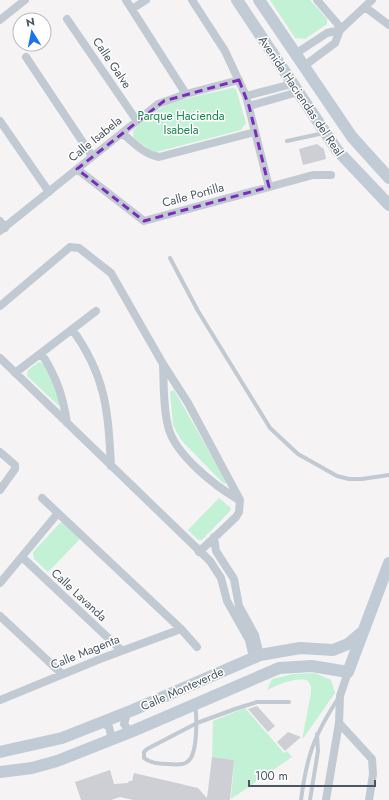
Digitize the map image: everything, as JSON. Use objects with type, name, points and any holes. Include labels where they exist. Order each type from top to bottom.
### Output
[{"type":"main road","name":"Avenida Haciendas del Real","points":[[237,0],[324,133],[344,159],[389,204]]},
{"type":"main road","name":"Avenida Haciendas del Real","points":[[259,0],[352,137],[389,178]]},
{"type":"main road","points":[[348,672],[389,563]]},
{"type":"main road","name":"Calle Monteverde","points":[[0,752],[62,738],[127,713],[256,656],[300,648],[334,650],[348,644],[362,632]]},
{"type":"main road","name":"Calle Monteverde","points":[[0,772],[32,768],[57,761],[133,731],[279,668],[312,666],[348,672]]},
{"type":"street","points":[[0,20],[25,0]]},
{"type":"street","points":[[126,0],[186,94]]},
{"type":"street","points":[[132,9],[146,0]]},
{"type":"street","points":[[192,0],[225,50],[246,96],[269,187]]},
{"type":"street","points":[[317,0],[340,29]]},
{"type":"street","points":[[295,54],[327,33],[340,29],[372,0]]},
{"type":"street","points":[[365,7],[389,25]]},
{"type":"street","name":"Calle Galve","points":[[67,19],[137,121]]},
{"type":"street","points":[[304,66],[335,43],[340,29]]},
{"type":"street","points":[[315,40],[324,52]]},
{"type":"street","points":[[26,57],[92,156]]},
{"type":"street","name":"Calle Isabela","points":[[2,227],[49,192],[92,156],[164,101],[238,80]]},
{"type":"street","points":[[246,96],[275,90],[295,88]]},
{"type":"street","points":[[249,106],[278,98],[295,88]]},
{"type":"street","points":[[275,90],[278,98]]},
{"type":"street","points":[[0,120],[49,192]]},
{"type":"street","points":[[122,133],[150,155],[159,157],[255,132]]},
{"type":"street","name":"Calle Portilla","points":[[77,169],[144,221],[313,175],[331,175]]},
{"type":"street","points":[[0,306],[70,247],[75,246],[111,273],[163,364],[188,403],[240,500],[239,512],[198,552]]},
{"type":"street","points":[[15,373],[96,311]]},
{"type":"street","points":[[72,329],[87,350],[100,378],[106,400],[111,466]]},
{"type":"street","points":[[41,353],[59,385],[67,423]]},
{"type":"street","points":[[0,358],[198,552],[210,561],[221,578],[227,601],[247,635],[256,656]]},
{"type":"street","points":[[163,364],[168,427],[179,450],[224,492],[240,500]]},
{"type":"street","points":[[0,452],[14,465],[15,469],[0,490]]},
{"type":"street","points":[[42,498],[181,629],[197,647]]},
{"type":"street","points":[[0,583],[58,513]]},
{"type":"street","points":[[214,537],[216,551],[234,579],[238,601],[255,635],[256,656]]},
{"type":"street","name":"Calle Lavanda","points":[[22,557],[121,650]]},
{"type":"street","points":[[0,616],[62,674]]},
{"type":"street","name":"Calle Magenta","points":[[1,699],[121,650],[181,629]]},
{"type":"street","points":[[326,800],[339,723],[340,696],[348,672]]},
{"type":"street","points":[[127,713],[124,724],[128,729],[133,731]]},
{"type":"street","points":[[102,722],[109,727],[112,739]]},
{"type":"street","points":[[339,723],[372,759],[373,774],[369,800]]},
{"type":"lane","points":[[287,140],[324,133]]},
{"type":"lane","points":[[170,258],[198,311],[270,428],[298,454],[337,476],[349,479],[362,479],[389,475]]},
{"type":"lane","points":[[301,800],[308,758],[317,731],[340,696]]},
{"type":"lane","points":[[194,704],[197,723],[192,757],[188,762],[181,764],[164,764],[144,758],[144,752],[147,749],[197,723],[257,702],[290,702]]},
{"type":"lane","points":[[310,800],[318,751],[317,731]]},
{"type":"highlighted area","points":[[239,80],[249,106],[269,187],[144,221],[77,169],[164,101]]},
{"type":"green space","points":[[270,0],[310,0],[327,19],[327,24],[305,39],[295,38]]},
{"type":"green space","name":"Parque Hacienda Isabela","points":[[232,88],[236,89],[246,123],[241,130],[156,152],[150,150],[134,138],[133,131],[154,112],[191,97]]},
{"type":"green space","points":[[39,362],[43,363],[54,380],[61,403],[59,406],[27,376],[28,370]]},
{"type":"green space","points":[[174,390],[227,483],[224,484],[181,440],[173,425],[170,392]]},
{"type":"green space","points":[[219,498],[231,508],[230,511],[202,540],[198,540],[188,530]]},
{"type":"green space","points":[[64,522],[81,538],[48,572],[34,559],[33,552],[60,523]]},
{"type":"green space","points":[[315,673],[331,680],[335,693],[302,740],[311,693],[311,686],[307,680],[291,681],[267,690],[272,679],[293,674]]},
{"type":"green space","points":[[245,708],[284,753],[287,751],[292,757],[231,799],[234,760],[212,757],[213,721]]},
{"type":"building","points":[[317,144],[324,149],[326,159],[303,165],[299,149]]},
{"type":"building","points":[[257,706],[275,726],[268,732],[248,709]]},
{"type":"building","points":[[288,732],[301,737],[285,751],[277,742]]},
{"type":"building","points":[[212,757],[234,760],[230,800],[133,800],[120,797],[111,800],[81,800],[75,782],[110,770],[114,784],[128,783],[129,781],[132,781],[134,773],[198,788],[207,798]]}]
